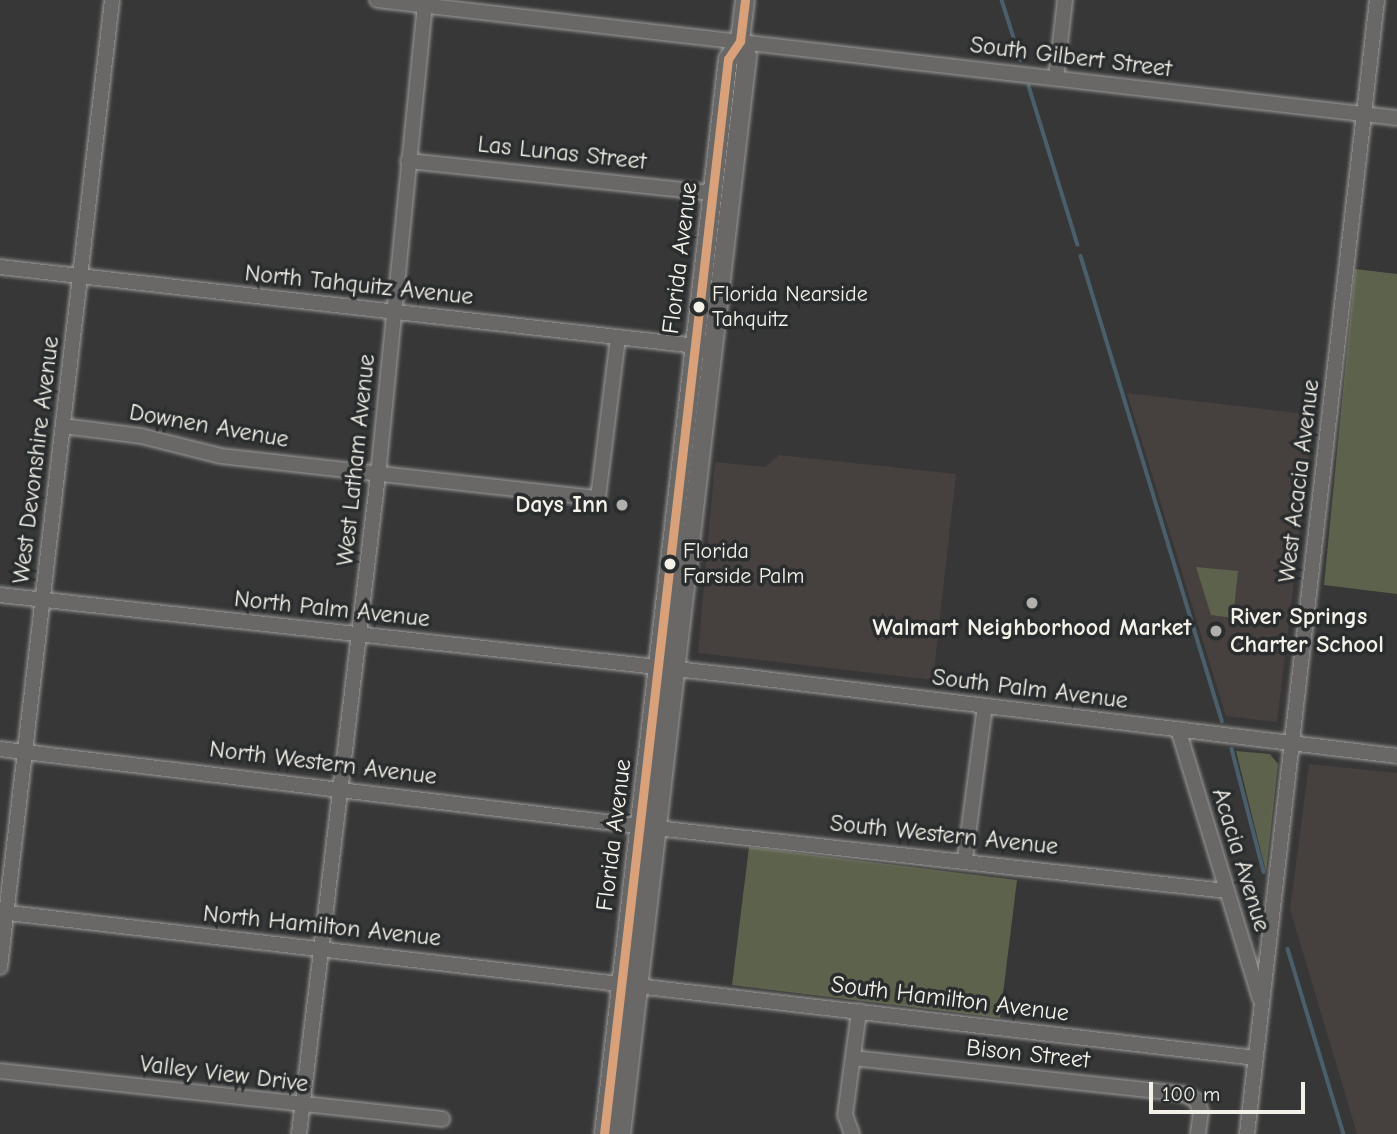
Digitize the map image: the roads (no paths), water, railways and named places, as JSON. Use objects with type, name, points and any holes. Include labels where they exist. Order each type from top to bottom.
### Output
[{"type":"main road","name":"Florida Avenue","points":[[667,669],[673,534],[712,192],[728,59],[740,41],[745,0]]},
{"type":"main road","name":"Florida Avenue","points":[[621,1134],[630,984],[648,827],[667,669],[714,348],[747,56],[740,41]]},
{"type":"main road","points":[[712,192],[722,198],[716,255],[721,276]]},
{"type":"main road","name":"Florida Avenue","points":[[604,1134],[630,984]]},
{"type":"street","name":"West Devonshire Avenue","points":[[0,967],[3,913],[82,276],[112,0]]},
{"type":"street","name":"South Gilbert Street","points":[[377,0],[425,3],[1397,118]]},
{"type":"street","points":[[1056,78],[1065,0]]},
{"type":"street","name":"West Acacia Avenue","points":[[1247,1134],[1377,0]]},
{"type":"street","name":"West Latham Avenue","points":[[299,1134],[378,475],[392,311],[425,3]]},
{"type":"street","name":"Las Lunas Street","points":[[408,161],[712,192]]},
{"type":"street","name":"North Tahquitz Avenue","points":[[0,267],[714,348]]},
{"type":"street","name":"Downen Avenue","points":[[63,426],[141,436],[220,456],[598,498],[618,337]]},
{"type":"street","name":"North Palm Avenue","points":[[0,595],[667,669]]},
{"type":"street","name":"South Palm Avenue","points":[[667,669],[1397,756]]},
{"type":"street","points":[[965,859],[985,706]]},
{"type":"street","name":"Acacia Avenue","points":[[1178,729],[1262,1004]]},
{"type":"street","name":"North Western Avenue","points":[[0,749],[340,787],[648,827]]},
{"type":"street","name":"South Western Avenue","points":[[648,827],[965,859],[1227,891]]},
{"type":"street","name":"North Hamilton Avenue","points":[[3,913],[630,984]]},
{"type":"street","name":"South Hamilton Avenue","points":[[630,984],[858,1017],[1256,1058]]},
{"type":"street","points":[[852,1134],[845,1115],[858,1017]]},
{"type":"street","name":"Bison Street","points":[[853,1058],[1183,1094],[1196,1100],[1200,1112],[1198,1134]]},
{"type":"street","name":"Valley View Drive","points":[[0,1071],[442,1119]]},
{"type":"waterway","points":[[1002,0],[1021,60]]},
{"type":"waterway","points":[[1029,86],[1078,245]]},
{"type":"waterway","points":[[1081,256],[1222,721]]},
{"type":"waterway","points":[[1232,749],[1264,872]]},
{"type":"waterway","points":[[1288,949],[1344,1134]]},
{"type":"place","name":"Florida Nearside Tahquitz","points":[[699,307]]},
{"type":"place","name":"Days Inn","points":[[622,505]]},
{"type":"place","name":"Florida Farside Palm","points":[[670,564]]},
{"type":"place","name":"Walmart Neighborhood Market","points":[[1032,603]]},
{"type":"place","name":"River Springs Charter School","points":[[1216,631]]}]
